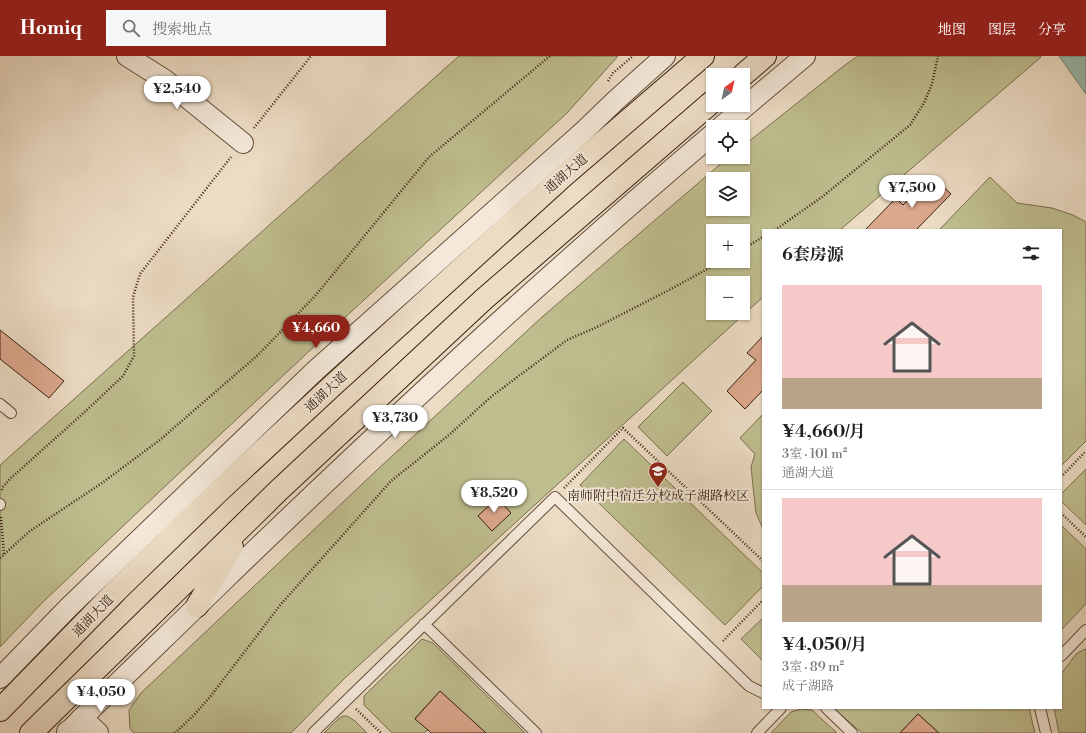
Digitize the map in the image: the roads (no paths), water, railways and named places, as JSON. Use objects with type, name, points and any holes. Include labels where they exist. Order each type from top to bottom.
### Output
[{"type":"main road","name":"通湖大道","points":[[0,710],[122,586],[218,492],[332,386],[560,179],[702,56]]},
{"type":"main road","points":[[750,69],[765,56]]},
{"type":"main road","points":[[31,733],[247,522],[484,299],[706,107]]},
{"type":"main road","points":[[197,606],[247,522]]},
{"type":"street","points":[[127,56],[165,80],[243,143]]},
{"type":"street","points":[[0,678],[69,607],[317,369],[665,56]]},
{"type":"street","points":[[729,120],[805,56]]},
{"type":"street","points":[[77,730],[197,606],[320,487],[502,318],[706,140]]},
{"type":"lane","points":[[0,404],[11,413]]},
{"type":"lane","points":[[313,733],[555,496],[749,686],[762,692]]},
{"type":"lane","points":[[424,624],[536,733]]},
{"type":"lane","points":[[1062,655],[1084,634]]},
{"type":"lane","points":[[757,733],[779,709]]},
{"type":"lane","points":[[827,709],[852,733]]},
{"type":"lane","points":[[1040,709],[1046,733]]},
{"type":"place","name":"南师附中宿迁分校成子湖路校区","points":[[658,488]]}]
